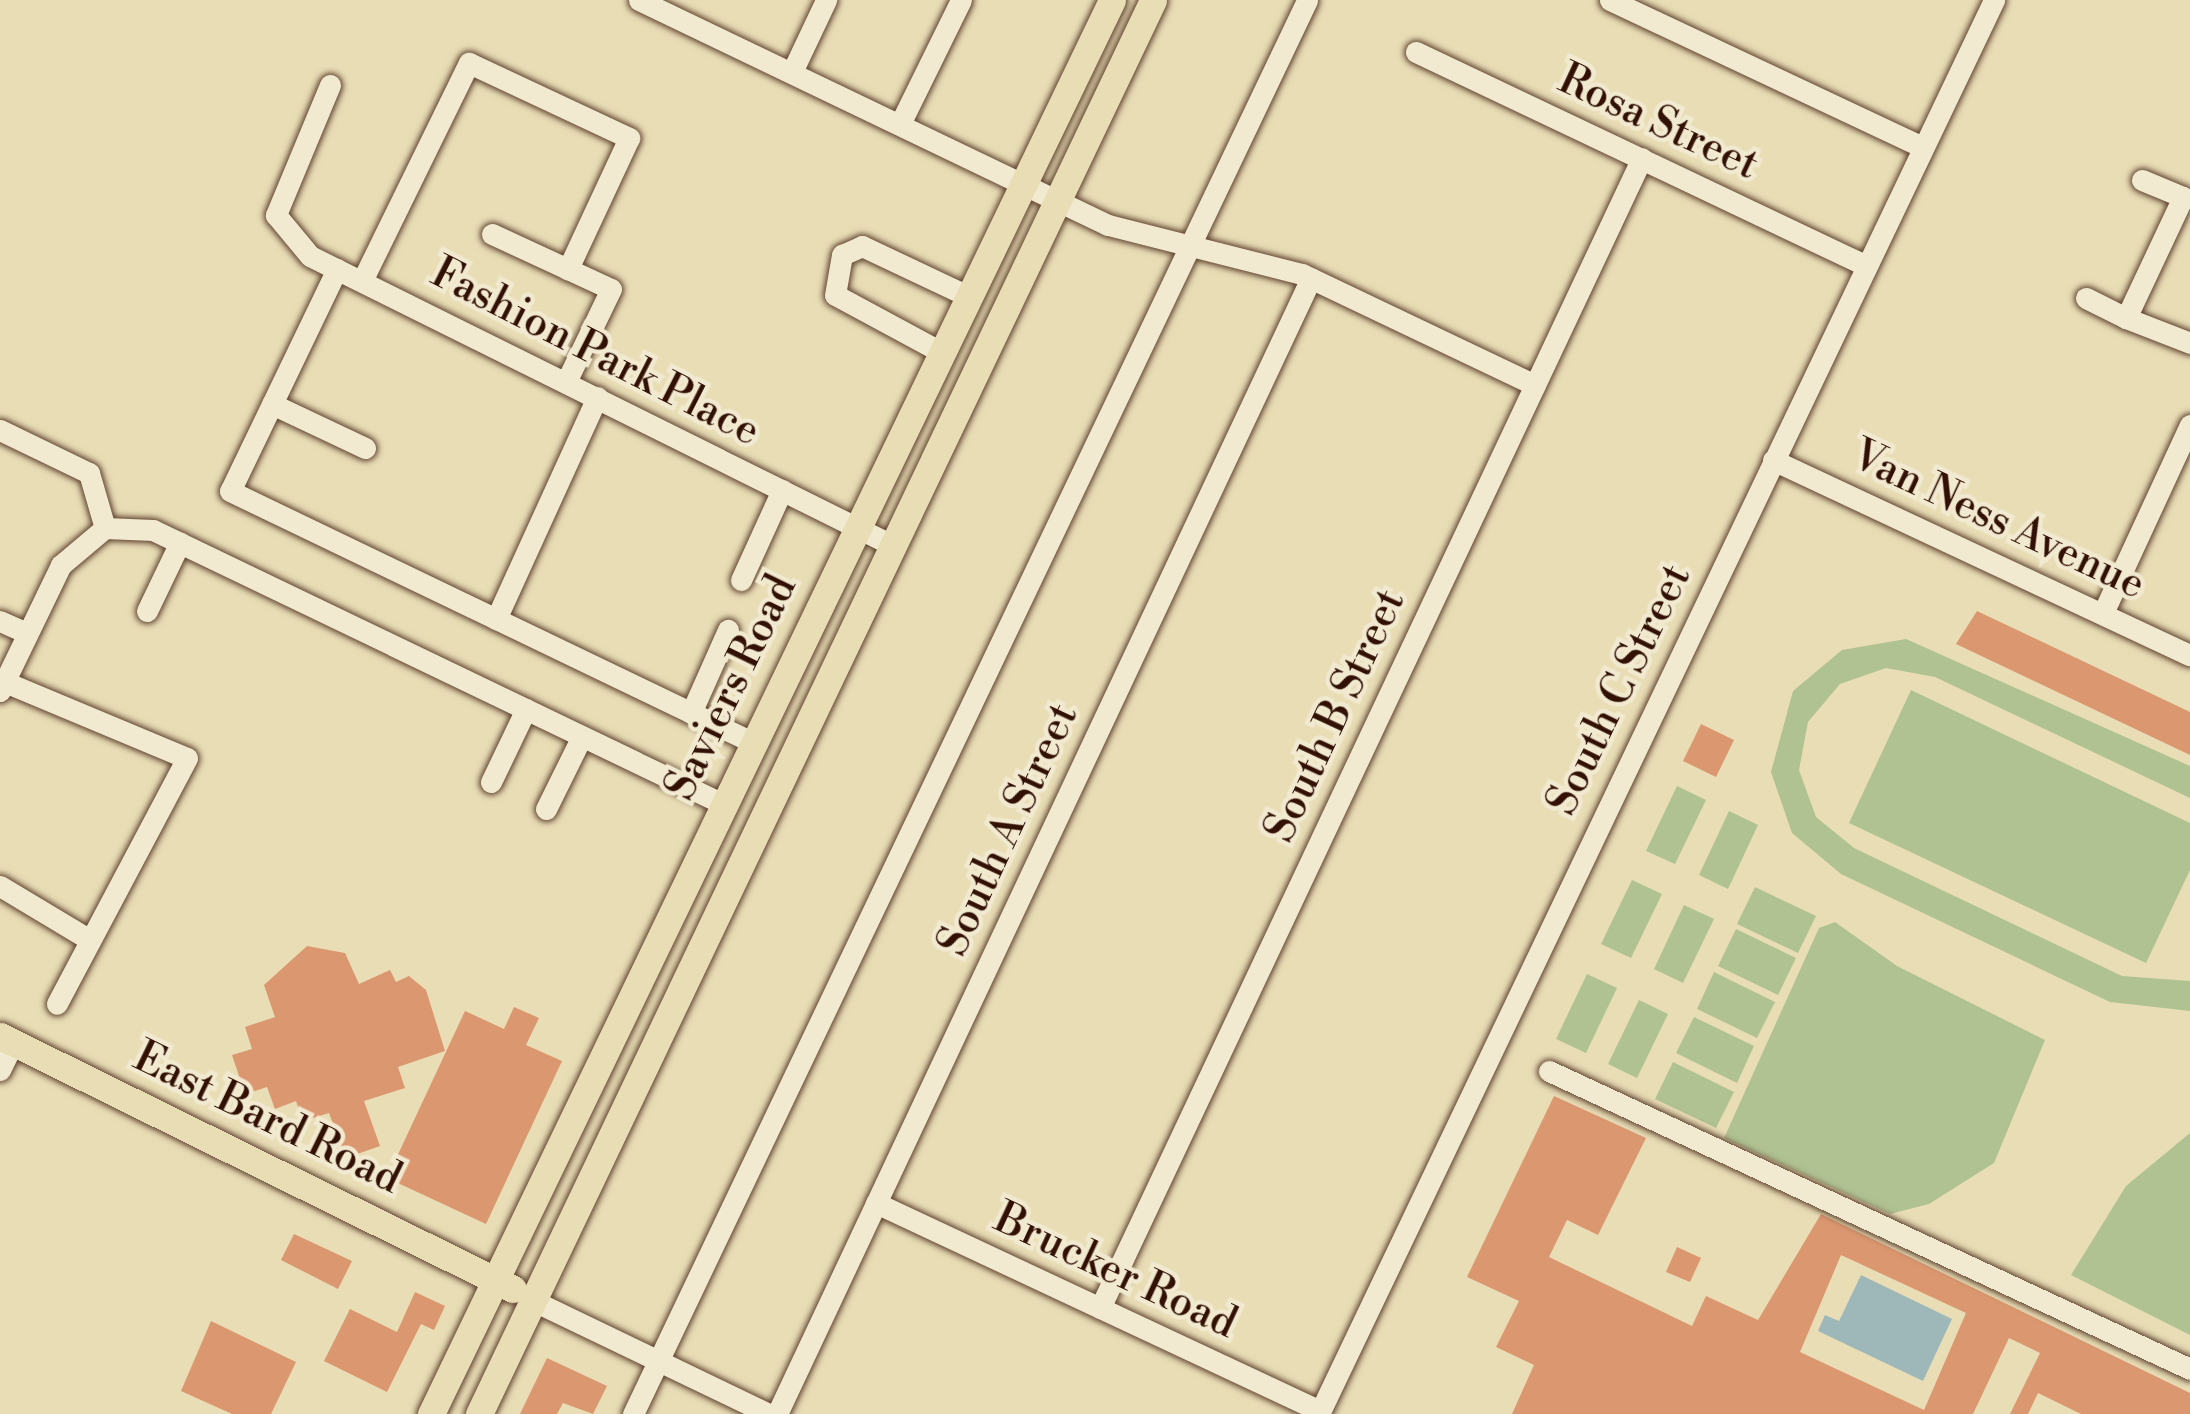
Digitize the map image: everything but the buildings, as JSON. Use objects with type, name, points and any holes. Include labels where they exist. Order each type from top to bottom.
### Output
[{"type":"main road","name":"Saviers Road","points":[[431,1414],[750,741],[858,529],[1112,0]]},
{"type":"main road","name":"Saviers Road","points":[[479,1414],[1153,0]]},
{"type":"main road","name":"East Bard Road","points":[[6,1040],[532,1300]]},
{"type":"street","points":[[639,0],[1057,200],[1184,248],[1311,278],[1535,386]]},
{"type":"street","points":[[792,72],[826,0]]},
{"type":"street","points":[[900,124],[961,0]]},
{"type":"street","points":[[633,1414],[1184,248],[1307,0]]},
{"type":"street","points":[[1610,0],[1923,147]]},
{"type":"street","name":"South C Street","points":[[1320,1412],[1994,0]]},
{"type":"street","name":"Rosa Street","points":[[1416,52],[1865,266]]},
{"type":"street","points":[[362,281],[470,63],[629,138],[568,269]]},
{"type":"street","name":"Fashion Park Place","points":[[330,85],[276,215],[337,269],[892,545]]},
{"type":"street","name":"South B Street","points":[[1100,1307],[1642,158]]},
{"type":"street","points":[[2126,318],[2183,197],[2142,180]]},
{"type":"street","points":[[492,234],[611,289],[566,382]]},
{"type":"street","points":[[940,352],[835,295],[842,255],[862,246],[968,296]]},
{"type":"street","points":[[337,269],[230,491],[750,741]]},
{"type":"street","name":"South A Street","points":[[773,1414],[1311,278]]},
{"type":"street","points":[[2086,298],[2190,343]]},
{"type":"street","points":[[496,619],[597,397]]},
{"type":"street","points":[[272,404],[365,448]]},
{"type":"street","points":[[2103,613],[2190,425]]},
{"type":"street","points":[[0,430],[89,473],[105,528]]},
{"type":"street","name":"Van Ness Avenue","points":[[1773,460],[2190,655]]},
{"type":"street","points":[[741,580],[782,490]]},
{"type":"street","points":[[105,528],[180,542],[721,802]]},
{"type":"street","points":[[57,1004],[187,758],[2,687],[61,565],[105,528]]},
{"type":"street","points":[[147,611],[180,542]]},
{"type":"street","points":[[0,621],[27,633]]},
{"type":"street","points":[[692,713],[728,630]]},
{"type":"street","points":[[491,782],[526,709]]},
{"type":"street","points":[[546,808],[582,736]]},
{"type":"street","points":[[0,886],[89,940]]},
{"type":"street","points":[[0,1070],[6,1040]]},
{"type":"street","points":[[1549,1071],[2190,1369]]},
{"type":"street","name":"Brucker Road","points":[[876,1203],[1320,1412]]},
{"type":"street","points":[[532,1300],[773,1414]]},
{"type":"green space","points":[[1906,639],[2190,766],[2190,798],[1935,677],[1886,668],[1840,684],[1808,722],[1799,770],[1816,817],[1854,848],[2122,976],[2190,981],[2190,1011],[2110,1002],[1841,874],[1792,833],[1771,772],[1793,691],[1842,650]]},
{"type":"green space","points":[[1911,690],[2190,823],[2190,870],[2146,963],[1849,823]]},
{"type":"green space","points":[[1677,786],[1706,800],[1675,864],[1646,851]]},
{"type":"green space","points":[[1729,811],[1758,825],[1728,889],[1699,875]]},
{"type":"green space","points":[[1632,880],[1662,894],[1631,958],[1601,944]]},
{"type":"green space","points":[[1755,887],[1816,916],[1798,953],[1737,924]]},
{"type":"green space","points":[[1684,905],[1714,919],[1683,983],[1654,969]]},
{"type":"green space","points":[[1835,922],[1897,966],[2045,1040],[1994,1163],[1929,1204],[1890,1214],[1724,1138],[1819,928]]},
{"type":"green space","points":[[1736,929],[1796,958],[1778,995],[1718,966]]},
{"type":"green space","points":[[1714,972],[1775,1002],[1757,1038],[1697,1009]]},
{"type":"green space","points":[[1587,974],[1617,988],[1586,1053],[1556,1039]]},
{"type":"green space","points":[[1639,1000],[1668,1014],[1637,1078],[1608,1064]]},
{"type":"green space","points":[[1694,1017],[1754,1046],[1737,1083],[1676,1053]]},
{"type":"green space","points":[[1673,1062],[1734,1092],[1716,1128],[1655,1099]]},
{"type":"green space","points":[[2190,1133],[2190,1335],[2071,1275],[2126,1186]]},
{"type":"water","points":[[1861,1275],[1952,1319],[1923,1381],[1818,1331],[1825,1315],[1839,1321]]}]
